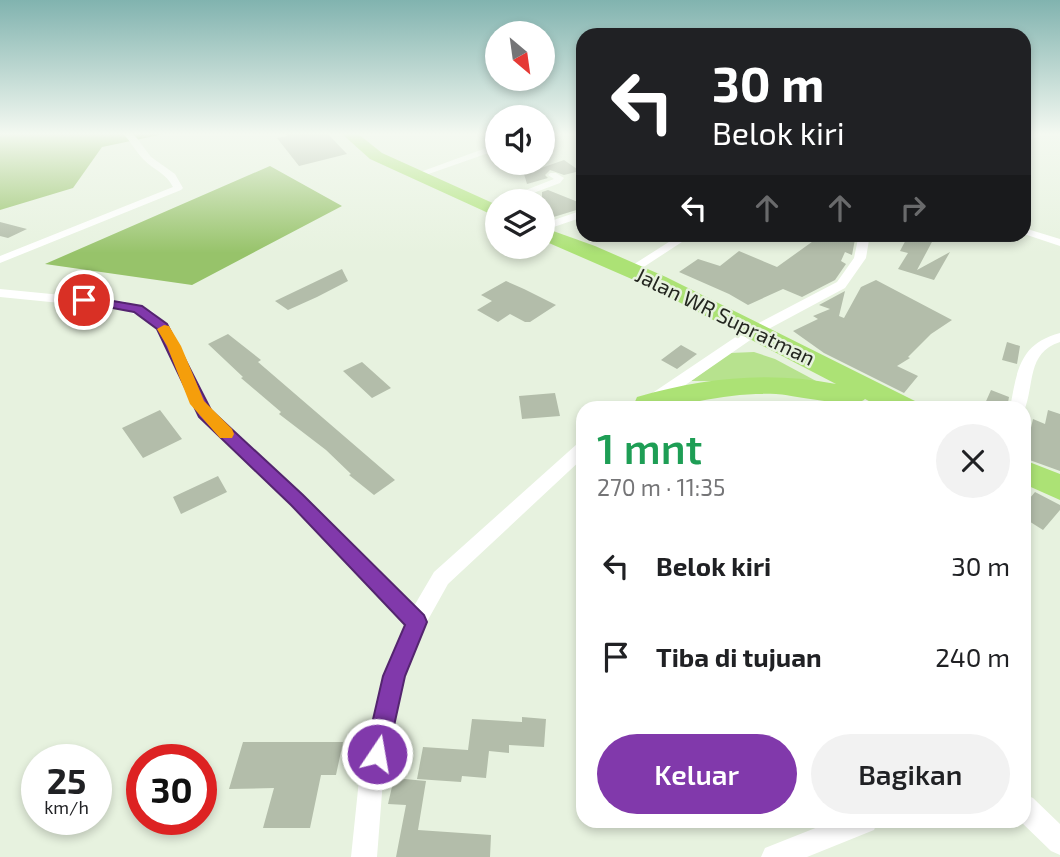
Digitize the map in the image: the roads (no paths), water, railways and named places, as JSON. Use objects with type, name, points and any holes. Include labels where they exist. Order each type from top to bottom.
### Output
[{"type":"highway","points":[[413,173],[485,202]]},
{"type":"highway","name":"Jalan WR Supratman","points":[[555,237],[632,270],[749,334],[890,401]]},
{"type":"highway","points":[[555,243],[569,254],[613,278],[749,334],[864,401]]},
{"type":"highway","points":[[659,401],[688,391],[745,383],[810,387],[854,396]]},
{"type":"highway","points":[[1031,474],[1060,488]]},
{"type":"street","points":[[0,260],[178,188],[168,173]]},
{"type":"street","points":[[417,175],[423,173]]},
{"type":"street","points":[[537,189],[557,181],[559,178],[553,175]]},
{"type":"street","points":[[555,226],[576,216]]},
{"type":"street","points":[[1031,233],[1060,243]]},
{"type":"street","points":[[632,270],[677,242]]},
{"type":"street","points":[[651,401],[749,334],[841,285],[860,258],[863,242]]},
{"type":"street","points":[[0,293],[124,305],[147,314],[163,327],[174,346],[204,413],[297,500],[416,622]]},
{"type":"street","points":[[1019,401],[1026,366],[1032,352],[1040,344],[1060,337]]},
{"type":"street","points":[[364,857],[371,780],[394,676],[416,622],[441,578],[576,454]]},
{"type":"street","points":[[1031,814],[1060,842]]},
{"type":"street","points":[[774,857],[847,828]]}]
